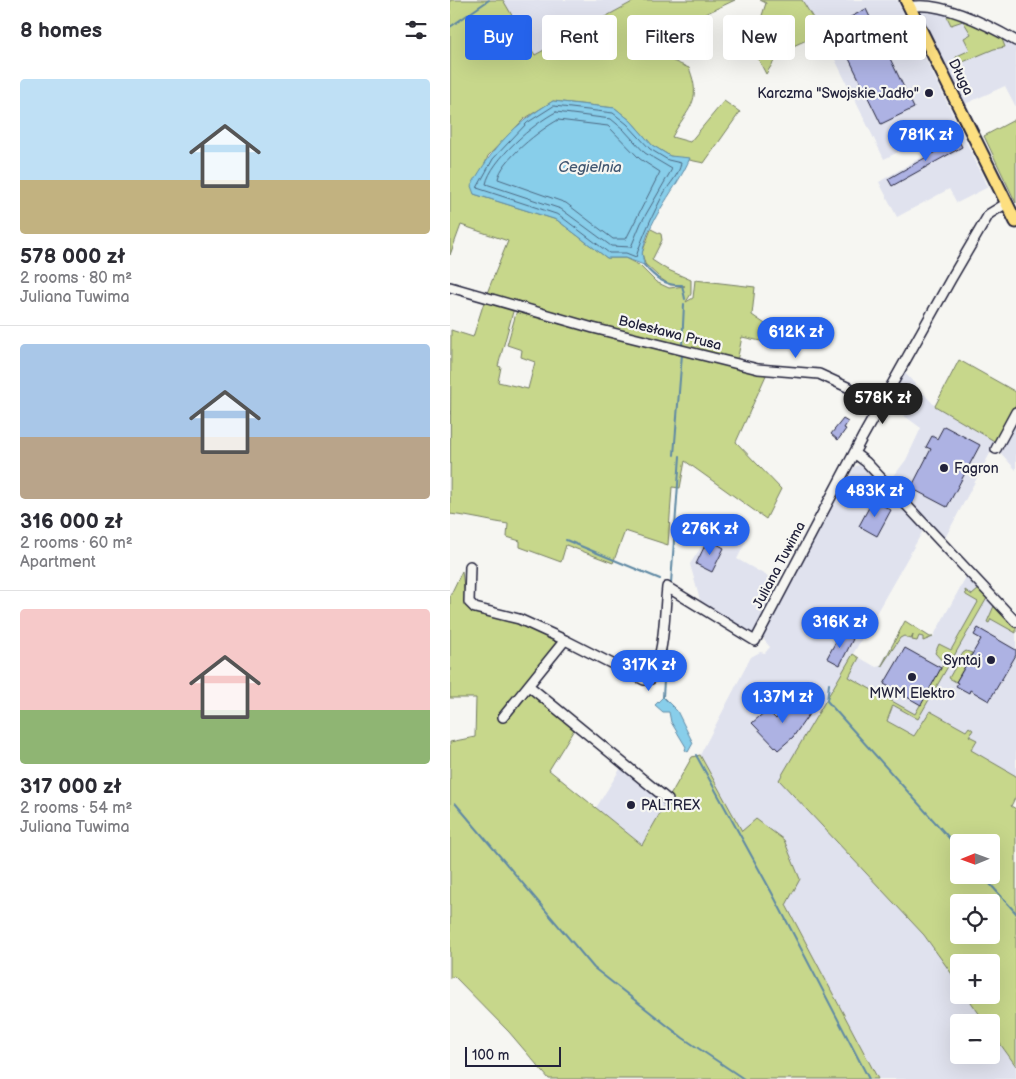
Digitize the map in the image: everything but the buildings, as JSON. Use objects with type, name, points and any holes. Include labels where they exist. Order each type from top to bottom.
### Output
[{"type":"main road","name":"Długa","points":[[907,3],[1016,222]]},
{"type":"street","points":[[907,3],[953,8],[968,14],[1016,41]]},
{"type":"street","name":"Juliana Tuwima","points":[[470,566],[469,602],[475,608],[519,619],[644,680],[651,679],[655,671],[662,638],[667,587],[755,641],[854,453],[984,222],[992,211],[1007,202]]},
{"type":"street","name":"Bolesława Prusa","points":[[450,287],[593,328],[758,369],[819,374],[836,380],[882,403]]},
{"type":"street","points":[[996,449],[1016,412]]},
{"type":"street","points":[[854,453],[878,475],[1016,622]]},
{"type":"street","points":[[503,717],[565,640]]},
{"type":"street","points":[[529,686],[668,800]]},
{"type":"shaded area","points":[[503,0],[636,0],[609,15],[542,15],[542,52],[534,56],[532,52],[532,15],[511,15]]},
{"type":"shaded area","points":[[802,0],[897,0],[904,15],[811,15]]},
{"type":"shaded area","points":[[952,10],[1016,45],[1016,107],[1005,86],[965,104],[926,26],[926,15],[920,14],[922,11]]},
{"type":"shaded area","points":[[835,60],[926,60],[988,187],[957,203],[949,189],[897,217],[879,182],[928,153],[921,141],[884,159]]},
{"type":"shaded area","points":[[905,373],[935,406],[996,442],[944,540],[890,481],[906,460],[921,428],[888,404]]},
{"type":"shaded area","points":[[1016,416],[1016,470],[998,450]]},
{"type":"shaded area","points":[[859,465],[871,473],[924,529],[853,654],[876,667],[880,666],[905,621],[933,637],[967,575],[1016,629],[1016,776],[922,722],[914,736],[887,721],[893,705],[841,675],[924,935],[950,971],[950,1004],[972,1004],[979,1014],[950,1014],[950,1064],[1000,1064],[1000,1044],[1016,1066],[1016,1079],[878,1079],[786,904],[800,879],[784,840],[742,831],[700,755],[751,657],[760,652],[765,653],[770,647],[764,640],[764,633],[854,467]]},
{"type":"shaded area","points":[[713,529],[735,540],[740,530],[749,535],[737,559],[769,577],[774,589],[754,633],[744,634],[701,604],[690,564]]},
{"type":"shaded area","name":"PALTREX","points":[[622,766],[667,802],[642,845],[596,808]]},
{"type":"green space","points":[[450,0],[503,0],[512,15],[465,15],[465,60],[532,60],[532,50],[535,55],[542,51],[542,60],[617,60],[617,15],[608,15],[636,0],[735,0],[703,15],[627,15],[627,60],[671,60],[689,68],[693,80],[694,98],[672,137],[690,142],[724,101],[740,112],[704,163],[670,156],[652,145],[631,121],[615,108],[553,101],[524,119],[488,156],[474,194],[557,220],[607,258],[625,258],[639,265],[656,282],[669,288],[685,286],[670,285],[645,264],[642,253],[651,229],[661,234],[662,240],[652,260],[666,269],[691,280],[691,294],[686,302],[693,298],[695,280],[755,287],[752,315],[771,328],[770,343],[742,337],[737,361],[767,373],[736,442],[781,489],[766,519],[685,461],[680,488],[672,487],[668,545],[625,531],[613,563],[566,545],[561,562],[520,547],[520,541],[507,537],[508,524],[450,514],[451,330],[473,337],[485,299],[514,308],[498,366],[501,367],[498,382],[528,389],[535,362],[521,357],[522,350],[507,345],[517,310],[575,320],[487,293],[508,241],[461,225],[450,255]]},
{"type":"green space","points":[[760,0],[802,0],[811,15],[805,15],[805,41],[795,45],[795,15],[762,15],[766,3]]},
{"type":"green space","points":[[949,14],[960,16],[1002,39],[1005,47],[994,49],[951,67],[957,56],[970,50],[964,38],[971,34],[963,21],[951,25],[947,17]]},
{"type":"green space","points":[[759,60],[775,60],[766,74]]},
{"type":"green space","points":[[1016,119],[1016,203],[984,136]]},
{"type":"green space","points":[[959,360],[1016,392],[1016,406],[996,442],[935,406]]},
{"type":"green space","points":[[462,571],[466,604],[517,621],[560,641],[526,686],[575,728],[549,770],[642,845],[692,757],[700,755],[742,831],[756,819],[784,840],[800,879],[786,905],[878,1079],[549,1079],[509,1032],[454,976],[450,978],[450,742],[475,737],[476,698],[450,698],[450,596]]},
{"type":"green space","points":[[979,589],[987,598],[918,719],[893,705],[887,721],[914,736],[930,711],[966,731],[969,727],[973,730],[969,736],[977,740],[971,750],[1016,776],[1016,796],[1011,806],[1016,809],[1016,1066],[1000,1044],[1000,1014],[979,1014],[972,1004],[1000,1004],[1000,954],[950,954],[950,971],[924,935],[779,780],[853,654],[859,658],[849,677],[915,714],[944,663],[935,653],[939,644],[951,650],[978,602],[966,595],[965,590],[972,595]]},
{"type":"green space","points":[[994,606],[1016,627],[1016,633],[991,619],[989,623],[987,622]]},
{"type":"green space","points":[[905,621],[933,637],[923,641],[923,637],[919,636],[917,641],[912,640],[913,635],[911,639],[904,636],[900,638],[881,667]]},
{"type":"green space","points":[[966,651],[972,653],[956,682],[949,678]]},
{"type":"water","name":"Cegielnia","points":[[553,101],[615,108],[631,121],[652,145],[670,156],[690,158],[651,226],[642,252],[644,265],[625,258],[607,258],[557,220],[474,194],[471,186],[497,148],[516,128]]},
{"type":"water","points":[[663,697],[677,711],[693,743],[688,752],[685,750],[686,747],[671,722],[669,712],[663,712],[655,705]]},
{"type":"waterway","points":[[450,27],[489,0]]},
{"type":"waterway","points":[[644,265],[652,274],[665,283],[682,285],[685,299]]},
{"type":"waterway","points":[[682,346],[684,304]]},
{"type":"waterway","points":[[674,455],[682,354]]},
{"type":"waterway","points":[[671,583],[680,456]]},
{"type":"waterway","points":[[566,540],[660,579]]},
{"type":"waterway","points":[[663,697],[666,647]]},
{"type":"waterway","points":[[829,684],[827,701],[950,839]]},
{"type":"waterway","points":[[696,755],[772,893],[869,1079]]},
{"type":"waterway","points":[[455,803],[594,968],[683,1038],[744,1079]]},
{"type":"waterway","points":[[990,884],[1016,913]]},
{"type":"place","name":"Karczma \"Swojskie Jadło\"","points":[[929,93]]},
{"type":"place","name":"Fagron","points":[[944,468]]},
{"type":"place","name":"Syntaj","points":[[991,660]]},
{"type":"place","name":"MWM Elektro","points":[[912,677]]},
{"type":"place","name":"PALTREX","points":[[631,805]]}]
